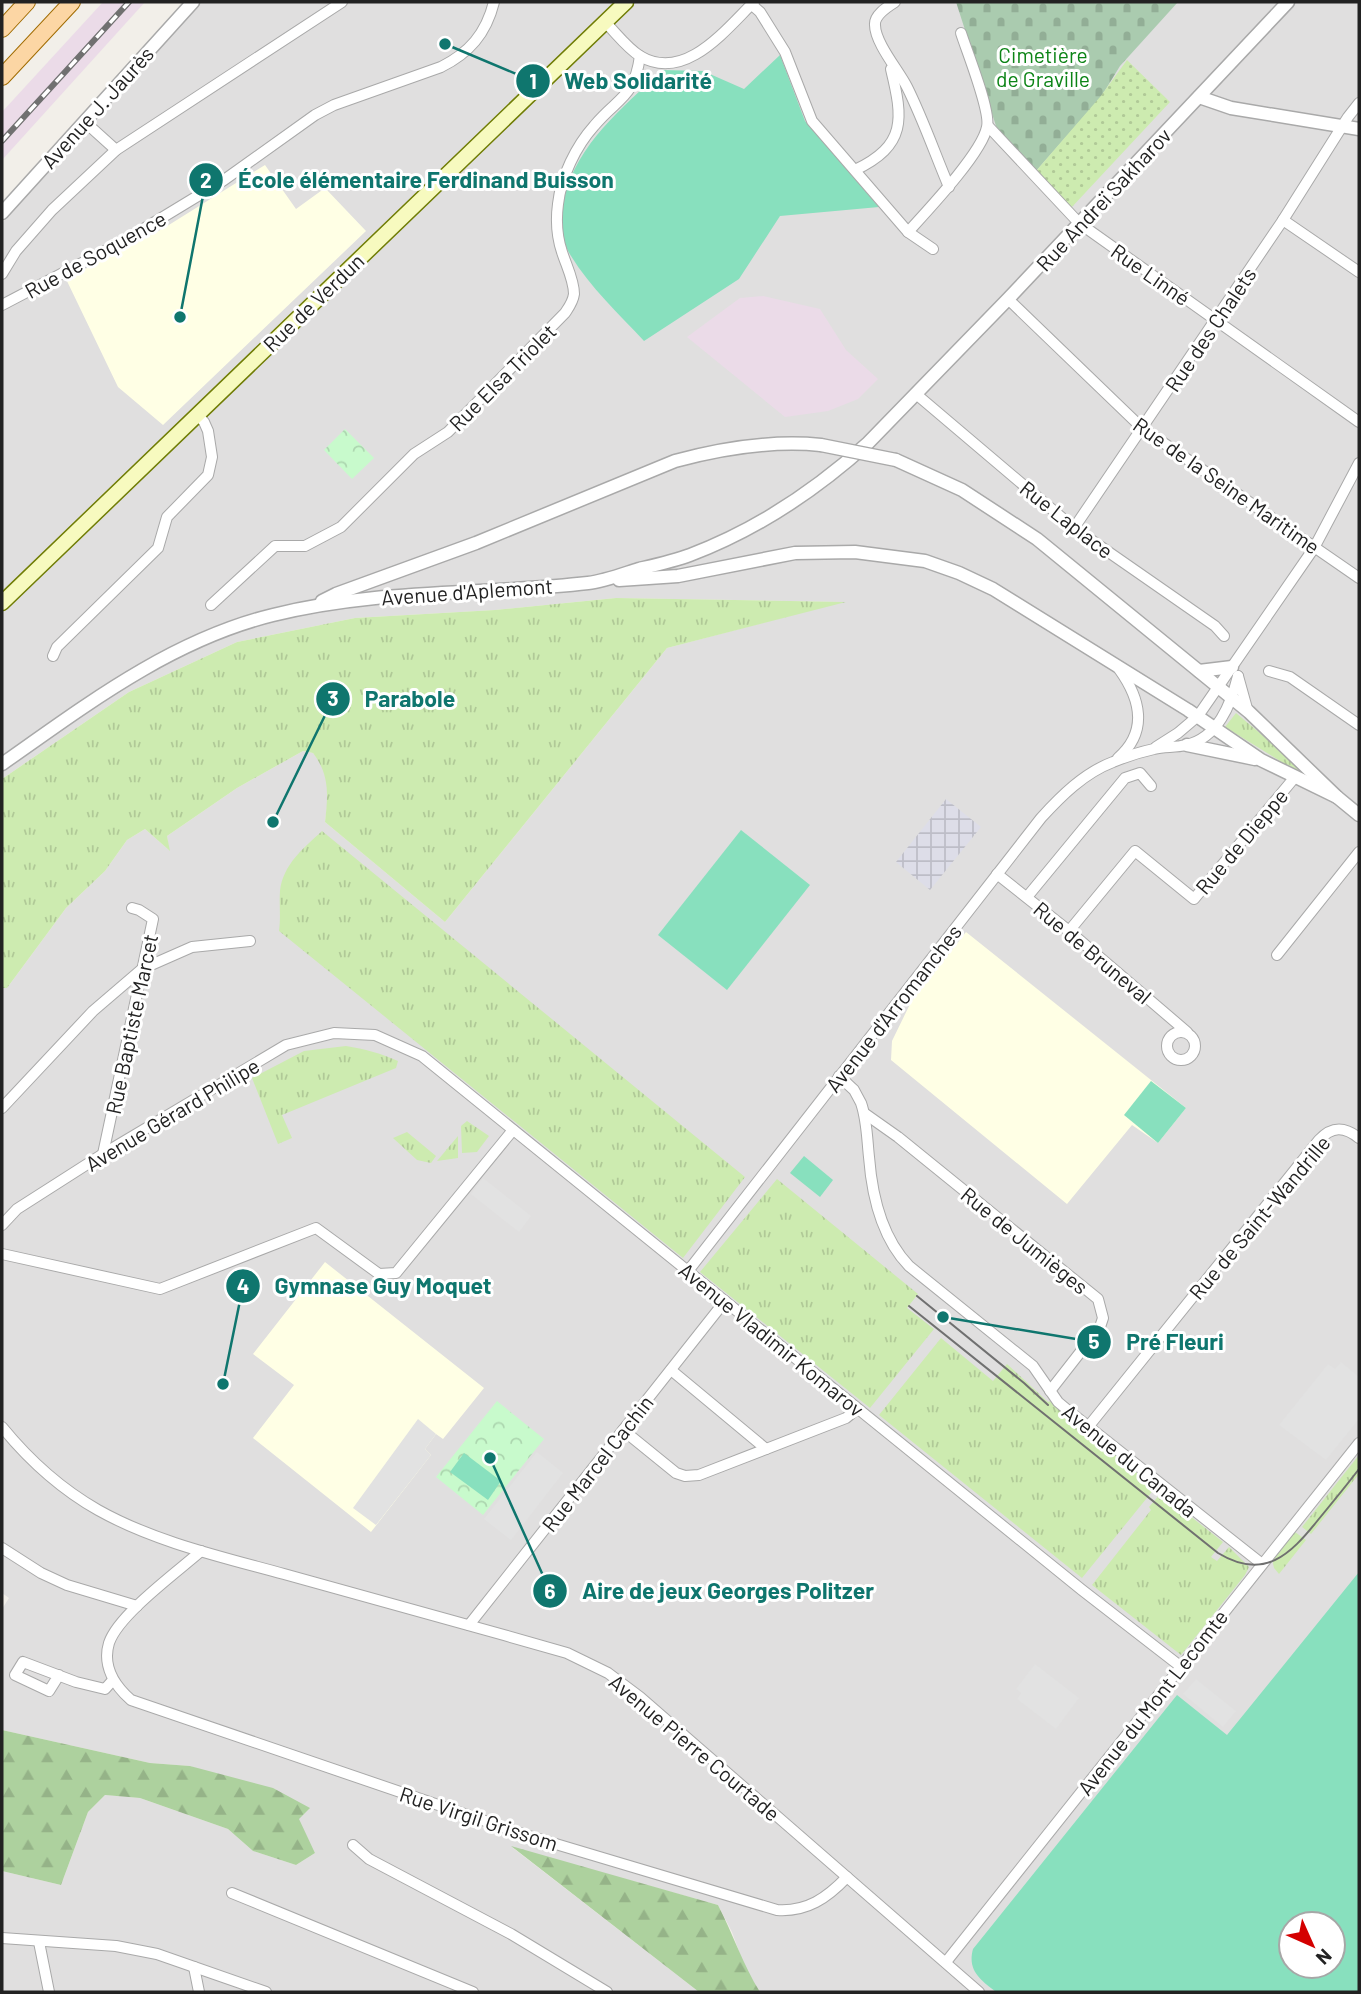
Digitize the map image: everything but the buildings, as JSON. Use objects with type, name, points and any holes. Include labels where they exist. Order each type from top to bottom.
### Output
[{"type":"main road","points":[[2,29],[27,2]]},
{"type":"main road","points":[[2,77],[72,2]]},
{"type":"main road","name":"Rue de Verdun","points":[[2,603],[626,2]]},
{"type":"street","name":"Avenue J. Jaurès","points":[[2,213],[193,2]]},
{"type":"street","points":[[2,274],[16,251],[52,210],[116,150],[342,2]]},
{"type":"street","name":"Rue de Soquence","points":[[2,304],[122,242],[224,180],[315,115],[334,105],[456,60],[469,50],[480,35],[488,22],[494,2]]},
{"type":"street","points":[[855,170],[883,153],[897,132],[900,120],[889,60],[874,23],[877,17],[895,2]]},
{"type":"street","name":"Rue Andreï Sakharov","points":[[916,394],[1288,2]]},
{"type":"street","points":[[605,22],[640,56],[654,62],[669,63],[696,55],[709,46],[753,3],[785,51],[812,121],[908,232],[933,249]]},
{"type":"street","points":[[908,232],[949,187],[988,126],[985,107],[961,33]]},
{"type":"street","name":"Rue Elsa Triolet","points":[[211,605],[275,546],[305,545],[341,527],[414,454],[448,432],[565,313],[572,303],[574,293],[560,247],[557,219],[560,192],[570,165],[586,135],[633,86],[640,56]]},
{"type":"street","points":[[889,60],[907,87],[949,187]]},
{"type":"street","points":[[1199,97],[1231,108],[1359,129]]},
{"type":"street","name":"Rue des Chalets","points":[[1074,528],[1359,103]]},
{"type":"street","points":[[85,122],[116,150]]},
{"type":"street","name":"Rue Linné","points":[[988,126],[1079,223],[1359,422]]},
{"type":"street","points":[[1283,220],[1359,272]]},
{"type":"street","name":"Rue de la Seine Maritime","points":[[1007,299],[1142,428],[1359,578]]},
{"type":"street","name":"Rue Laplace","points":[[916,394],[1074,528],[1215,626],[1224,636]]},
{"type":"street","name":"Avenue d'Aplemont","points":[[2,764],[91,702],[187,645],[270,615],[356,599],[591,583],[689,556],[746,530],[794,501],[850,459],[916,394]]},
{"type":"street","points":[[52,656],[57,647],[158,548],[167,517],[208,475],[212,457],[208,431],[197,415]]},
{"type":"street","points":[[313,606],[336,594],[476,543],[675,461],[741,447],[792,442],[821,445],[896,460],[962,490],[1028,533],[1249,712],[1337,797],[1359,814]]},
{"type":"street","name":"Avenue d'Arromanches","points":[[1113,762],[1154,748],[1198,716],[1217,686],[1235,668],[1314,548],[1359,463]]},
{"type":"street","points":[[591,583],[678,576],[795,553],[855,552],[925,561],[993,589],[1198,716],[1261,760],[1337,797]]},
{"type":"street","name":"Avenue d'Arromanches","points":[[688,1271],[1041,818],[1066,792],[1127,750],[1136,731],[1138,712],[1132,687],[1117,666]]},
{"type":"street","points":[[1199,671],[1235,668]]},
{"type":"street","points":[[1214,727],[1232,699],[1235,668]]},
{"type":"street","points":[[1235,668],[1249,712]]},
{"type":"street","points":[[1269,671],[1290,677],[1359,725]]},
{"type":"street","name":"Avenue d'Arromanches","points":[[1154,748],[1187,745],[1214,727]]},
{"type":"street","points":[[1187,745],[1261,760]]},
{"type":"street","points":[[1027,897],[1125,778],[1140,774],[1151,786]]},
{"type":"street","name":"Rue de Dieppe","points":[[1069,931],[1135,851],[1194,899],[1296,777]]},
{"type":"street","points":[[1277,955],[1359,852]]},
{"type":"street","name":"Rue de Bruneval","points":[[997,874],[1069,931],[1187,1032]]},
{"type":"street","name":"Rue Baptiste Marcet","points":[[103,1154],[153,919],[139,909],[132,908]]},
{"type":"street","points":[[2,1108],[93,1011],[142,968],[192,947],[250,941]]},
{"type":"street","name":"Avenue Gérard Philipe","points":[[2,1225],[17,1209],[103,1154],[286,1045],[334,1032],[355,1034]]},
{"type":"street","name":"Avenue Vladimir Komarov","points":[[355,1034],[375,1035],[422,1056],[1082,1590],[1180,1666]]},
{"type":"street","name":"Avenue du Canada","points":[[839,1076],[854,1090],[864,1113],[877,1205],[888,1239],[897,1254],[1033,1366],[1058,1402],[1262,1564]]},
{"type":"street","name":"Rue de Jumièges","points":[[864,1113],[906,1143],[1098,1299],[1104,1318],[1100,1327],[1050,1391]]},
{"type":"street","name":"Rue de Saint-Wandrille","points":[[1088,1427],[1327,1131],[1344,1129],[1359,1138]]},
{"type":"street","points":[[2,1254],[160,1289],[316,1228],[379,1274],[396,1273],[513,1130]]},
{"type":"street","name":"Rue Marcel Cachin","points":[[469,1625],[725,1301]]},
{"type":"street","points":[[671,1370],[766,1449]]},
{"type":"street","points":[[623,1430],[676,1473],[685,1476],[699,1475],[846,1418],[858,1409]]},
{"type":"street","points":[[2,1427],[22,1451],[57,1484],[99,1511],[138,1529],[201,1551],[138,1606],[113,1634],[107,1655],[113,1680],[105,1689],[59,1675]]},
{"type":"street","name":"Avenue du Mont Lecomte","points":[[946,1962],[1359,1443]]},
{"type":"street","points":[[2,1548],[41,1573],[67,1585],[138,1606]]},
{"type":"street","name":"Avenue Pierre Courtade","points":[[201,1551],[567,1653],[608,1673],[640,1697],[979,1992]]},
{"type":"street","name":"Rue Virgil Grissom","points":[[113,1680],[131,1700],[181,1718],[529,1836],[777,1910],[792,1911],[809,1906],[831,1893],[847,1877]]},
{"type":"street","points":[[354,1845],[369,1859],[511,1934],[607,1992]]},
{"type":"street","points":[[233,1893],[473,1992]]},
{"type":"street","points":[[2,1938],[116,1945],[157,1954],[265,1992]]},
{"type":"street","points":[[38,1942],[49,1992]]},
{"type":"street","points":[[194,1967],[199,1992]]},
{"type":"shaded area","points":[[103,2],[145,2],[2,160],[2,112]]},
{"type":"shaded area","points":[[196,2],[1359,2],[1359,1992],[760,1992],[746,1971],[732,1932],[718,1905],[513,1848],[699,1992],[2,1992],[2,1871],[61,1885],[88,1812],[105,1795],[140,1798],[228,1829],[253,1851],[296,1865],[315,1853],[298,1819],[309,1809],[190,1766],[150,1763],[2,1730],[2,1609],[9,1598],[2,1593],[2,988],[7,988],[66,908],[105,871],[127,840],[145,829],[169,850],[167,836],[237,788],[303,751],[313,753],[323,766],[329,791],[325,822],[445,922],[667,648],[842,602],[616,598],[495,610],[355,618],[237,642],[129,692],[2,779],[2,223]]},
{"type":"shaded area","points":[[265,165],[296,209],[325,188],[366,231],[163,425],[118,387],[66,279],[164,228]]},
{"type":"shaded area","points":[[763,296],[820,309],[846,350],[878,379],[858,399],[828,411],[785,417],[687,337],[740,298]]},
{"type":"shaded area","points":[[946,799],[981,827],[930,890],[896,862]]},
{"type":"shaded area","points":[[966,932],[1186,1108],[1158,1143],[1132,1125],[1067,1204],[891,1060],[892,1041],[911,1002]]},
{"type":"shaded area","points":[[483,1178],[531,1216],[519,1232],[471,1194]]},
{"type":"shaded area","points":[[325,1262],[484,1388],[443,1439],[436,1434],[425,1449],[431,1455],[371,1532],[253,1438],[294,1385],[253,1354]]},
{"type":"shaded area","points":[[1341,1362],[1359,1377],[1359,1419],[1326,1460],[1279,1425],[1328,1364],[1335,1369]]},
{"type":"shaded area","points":[[418,1419],[436,1434],[425,1449],[431,1455],[376,1525],[353,1508]]},
{"type":"shaded area","points":[[537,1452],[563,1473],[511,1540],[484,1519]]},
{"type":"shaded area","points":[[1035,1664],[1079,1698],[1056,1729],[1017,1699],[1021,1693],[1016,1689]]},
{"type":"shaded area","points":[[1196,1679],[1236,1711],[1223,1727],[1183,1694]]},
{"type":"green space","name":"Cimetière de Graville","points":[[956,2],[1178,2],[1120,66],[1101,97],[1036,171],[996,126]]},
{"type":"green space","points":[[780,55],[805,121],[879,207],[780,216],[739,279],[644,341],[596,289],[567,249],[563,236],[562,214],[570,179],[590,144],[603,128],[662,70],[703,71],[744,89]]},
{"type":"green space","points":[[1127,60],[1170,102],[1071,208],[1036,171],[1100,97]]},
{"type":"green space","points":[[345,429],[374,458],[352,479],[324,450]]},
{"type":"green space","points":[[616,598],[846,602],[667,648],[445,922],[325,822],[325,778],[313,753],[303,751],[237,788],[167,836],[170,851],[145,829],[127,840],[105,871],[66,908],[7,988],[2,988],[2,779],[129,692],[237,642],[355,618],[495,610]]},
{"type":"green space","points":[[1236,713],[1330,792],[1225,727]]},
{"type":"green space","points":[[741,830],[810,885],[727,990],[658,935]]},
{"type":"green space","points":[[322,831],[745,1177],[683,1258],[279,931],[280,891],[285,873],[295,857]]},
{"type":"green space","points":[[346,1046],[398,1061],[396,1068],[282,1115],[292,1138],[278,1144],[252,1078],[304,1051]]},
{"type":"green space","points":[[1151,1081],[1186,1108],[1158,1143],[1124,1115]]},
{"type":"green space","points":[[467,1121],[489,1136],[477,1152],[462,1153],[461,1126]]},
{"type":"green space","points":[[407,1132],[436,1156],[431,1163],[417,1160],[393,1138]]},
{"type":"green space","points":[[458,1136],[458,1158],[437,1161]]},
{"type":"green space","points":[[804,1156],[833,1180],[820,1197],[790,1173]]},
{"type":"green space","points":[[777,1179],[918,1294],[907,1308],[934,1329],[870,1408],[700,1272]]},
{"type":"green space","points":[[941,1338],[993,1381],[1007,1364],[1048,1402],[1155,1488],[1082,1578],[879,1415]]},
{"type":"green space","points":[[497,1401],[544,1439],[483,1515],[436,1477]]},
{"type":"green space","points":[[464,1453],[501,1481],[488,1500],[450,1472]]},
{"type":"green space","points":[[1359,1455],[1359,1474],[1311,1534],[1302,1527]]},
{"type":"green space","points":[[1161,1493],[1223,1542],[1211,1557],[1217,1561],[1229,1547],[1249,1567],[1181,1655],[1092,1585],[1151,1510],[1149,1507]]},
{"type":"green space","points":[[1295,1532],[1306,1540],[1279,1574],[1272,1559]]},
{"type":"green space","points":[[1359,1572],[1359,1992],[996,1992],[977,1974],[972,1963],[973,1949],[1177,1695],[1227,1735]]},
{"type":"green space","points":[[2,1730],[150,1763],[190,1766],[273,1788],[310,1808],[299,1819],[315,1853],[296,1865],[253,1851],[228,1829],[140,1798],[105,1795],[88,1812],[61,1885],[2,1871]]},
{"type":"green space","points":[[511,1846],[718,1905],[760,1992],[699,1992]]},
{"type":"tram line","points":[[917,1296],[1048,1405]]},
{"type":"tram line","points":[[909,1306],[1218,1553],[1234,1561],[1249,1565],[1262,1564],[1286,1553],[1308,1533],[1359,1469]]},
{"type":"railway","points":[[2,141],[129,2]]},
{"type":"place","name":"Web Solidarité","points":[[445,44]]},
{"type":"place","name":"École élémentaire Ferdinand Buisson","points":[[180,317]]},
{"type":"place","name":"Parabole","points":[[273,822]]},
{"type":"place","name":"Pré Fleuri","points":[[943,1317]]},
{"type":"place","name":"Gymnase Guy Moquet","points":[[223,1384]]},
{"type":"place","name":"Aire de jeux Georges Politzer","points":[[490,1458]]}]
